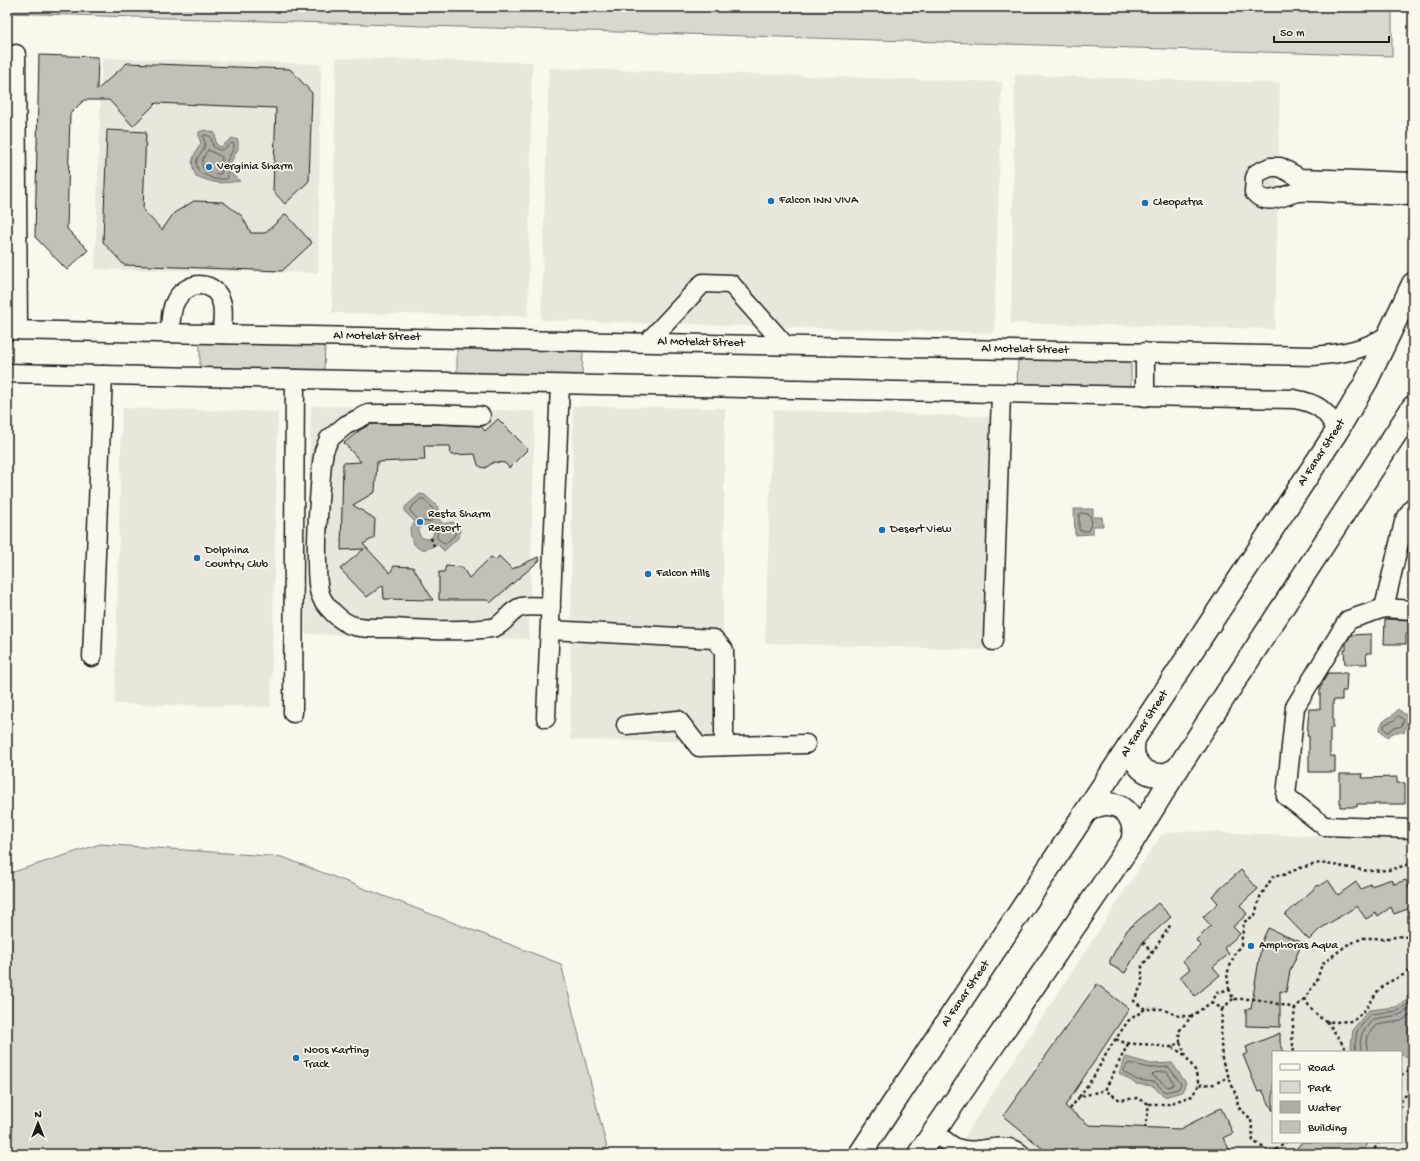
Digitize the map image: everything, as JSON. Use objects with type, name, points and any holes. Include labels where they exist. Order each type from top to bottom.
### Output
[{"type":"main road","name":"Al Fanar Street","points":[[860,1154],[1337,431],[1366,382],[1413,284]]},
{"type":"main road","points":[[919,1154],[1132,842],[1178,768],[1413,407]]},
{"type":"main road","points":[[1134,740],[1133,746],[1135,760],[1145,771],[1158,776],[1166,775],[1178,768]]},
{"type":"main road","points":[[1087,811],[1100,804],[1108,804],[1122,808],[1132,820],[1134,834],[1132,842]]},
{"type":"street","points":[[13,330],[16,54]]},
{"type":"street","points":[[1413,182],[1300,178],[1280,167],[1270,167],[1257,173],[1254,192],[1257,196],[1263,199],[1271,200],[1280,199],[1299,192],[1413,196]]},
{"type":"street","points":[[648,342],[703,283],[731,284],[785,345]]},
{"type":"street","points":[[170,333],[172,309],[176,300],[184,289],[192,285],[208,286],[215,291],[219,297],[222,303],[223,311],[222,334]]},
{"type":"street","name":"Al Motelat Street","points":[[13,330],[1313,356],[1349,352],[1381,340],[1390,334]]},
{"type":"street","points":[[1145,352],[1145,397]]},
{"type":"street","points":[[7,374],[1294,399],[1314,405],[1323,410],[1331,418],[1337,431]]},
{"type":"street","points":[[92,657],[103,375]]},
{"type":"street","points":[[293,712],[295,379]]},
{"type":"street","points":[[546,718],[560,385]]},
{"type":"street","points":[[993,641],[1001,394]]},
{"type":"street","points":[[481,416],[368,414],[346,425],[329,439],[324,450],[322,463],[316,541],[320,594],[331,610],[341,619],[354,626],[386,628],[475,630],[494,628],[520,607],[551,607]]},
{"type":"street","points":[[1384,608],[1404,522],[1413,507]]},
{"type":"street","points":[[1413,610],[1384,608],[1348,620],[1295,707],[1286,796],[1324,826],[1413,829]]},
{"type":"street","points":[[550,630],[714,639],[724,650],[724,746]]},
{"type":"street","points":[[626,725],[678,720],[699,748],[806,744]]},
{"type":"street","points":[[934,1132],[958,1148],[976,1150],[1006,1147],[1016,1150],[1021,1154]]},
{"type":"path","points":[[431,538],[434,546]]},
{"type":"path","points":[[1233,999],[1228,989],[1227,974],[1235,953],[1242,945],[1244,922],[1255,915],[1260,898],[1274,875],[1283,875],[1300,868],[1320,863],[1369,872],[1389,870],[1407,865],[1413,866]]},
{"type":"path","points":[[1145,1010],[1134,1001],[1142,984],[1142,966],[1171,924]]},
{"type":"path","points":[[1294,1051],[1292,1037],[1295,1008],[1305,998],[1317,980],[1322,964],[1347,945],[1363,938],[1381,939],[1403,936],[1413,939]]},
{"type":"path","points":[[1143,942],[1152,953]]},
{"type":"path","points":[[1327,1021],[1353,1021],[1366,1009],[1377,992],[1413,968]]},
{"type":"path","points":[[1104,1090],[1120,1100],[1137,1098],[1149,1104],[1168,1104],[1192,1096],[1199,1085],[1195,1070],[1180,1042],[1179,1031],[1192,1016],[1212,1002],[1217,993],[1228,989]]},
{"type":"path","points":[[1305,998],[1307,1003],[1315,1012],[1327,1021],[1347,1051]]},
{"type":"path","points":[[1285,1143],[1272,1154],[1254,1141],[1250,1119],[1238,1107],[1237,1098],[1222,1060],[1222,1009],[1233,999],[1256,999],[1295,1008]]},
{"type":"path","points":[[1212,1002],[1222,1009]]},
{"type":"path","points":[[1070,1110],[1094,1076],[1128,1022],[1145,1010],[1162,1010],[1179,1016],[1192,1016]]},
{"type":"path","points":[[1116,1039],[1121,1042],[1134,1045],[1153,1045],[1162,1048],[1172,1048],[1186,1055]]},
{"type":"path","points":[[1172,1048],[1180,1042]]},
{"type":"path","points":[[1079,1097],[1104,1090],[1128,1044]]},
{"type":"path","points":[[1402,1074],[1412,1069],[1413,1070]]},
{"type":"path","points":[[1199,1085],[1214,1084],[1228,1077]]},
{"type":"path","points":[[1402,1099],[1413,1088]]},
{"type":"path","points":[[1145,1128],[1149,1104]]},
{"type":"path","points":[[1371,1154],[1378,1143]]},
{"type":"shaded area","name":"Verginia Sharm","points":[[102,58],[321,64],[318,273],[95,269]]},
{"type":"shaded area","points":[[336,58],[532,62],[528,316],[332,313]]},
{"type":"shaded area","name":"Falcon INN VIVA","points":[[549,68],[1002,82],[994,333],[541,320]]},
{"type":"shaded area","name":"Cleopatra","points":[[1015,75],[1280,83],[1275,329],[1011,323]]},
{"type":"shaded area","name":"Resta Sharm Resort","points":[[311,406],[535,411],[529,639],[305,634]]},
{"type":"shaded area","name":"Falcon Hills","points":[[573,406],[725,408],[722,742],[570,740]]},
{"type":"shaded area","name":"Dolphina Country Club","points":[[122,408],[278,412],[271,707],[115,704]]},
{"type":"shaded area","name":"Desert View","points":[[773,410],[998,417],[991,650],[765,643]]},
{"type":"shaded area","name":"Amphoras Aqua","points":[[1176,831],[1413,839],[1413,1154],[953,1154],[1161,835]]},
{"type":"green space","points":[[7,7],[1392,7],[1392,56],[7,13]]},
{"type":"green space","points":[[200,342],[325,344],[324,370],[200,369]]},
{"type":"green space","points":[[457,346],[583,349],[582,376],[457,373]]},
{"type":"green space","points":[[1018,360],[1131,361],[1131,386],[1017,385]]},
{"type":"green space","name":"Noos Karting Track","points":[[100,844],[282,857],[561,964],[608,1152],[610,1154],[7,1154],[7,874]]},
{"type":"water","points":[[205,130],[215,133],[216,144],[221,147],[232,138],[238,140],[238,149],[231,162],[231,174],[240,181],[218,183],[196,176],[192,163],[201,143],[199,132]]},
{"type":"water","points":[[420,494],[425,495],[438,507],[436,516],[443,524],[453,522],[460,530],[459,537],[444,551],[437,544],[426,549],[418,548],[412,541],[410,529],[415,522],[405,512],[405,507]],"holes":[[[422,525],[429,525],[434,530],[433,536],[429,539],[421,537],[419,533],[420,528]]]},
{"type":"water","points":[[1074,509],[1093,509],[1093,517],[1102,517],[1103,526],[1093,526],[1093,534],[1075,535]]},
{"type":"water","points":[[1398,709],[1406,715],[1409,721],[1406,725],[1404,733],[1397,732],[1387,737],[1380,730],[1382,723]]},
{"type":"water","points":[[1413,992],[1413,1057],[1402,1055],[1402,1051],[1353,1051],[1351,1047],[1353,1029],[1369,1010],[1396,1007],[1407,1000],[1407,996]]},
{"type":"water","points":[[1126,1057],[1151,1064],[1172,1063],[1186,1083],[1182,1092],[1164,1097],[1153,1086],[1136,1084],[1119,1073]]},
{"type":"building","points":[[39,55],[98,57],[97,90],[127,63],[290,69],[312,93],[309,181],[285,204],[273,191],[276,108],[156,103],[133,126],[109,100],[84,100],[70,114],[67,229],[88,250],[67,270],[35,237]]},
{"type":"building","points":[[107,130],[146,132],[143,210],[162,230],[174,213],[194,201],[223,202],[242,216],[251,233],[265,233],[286,214],[312,243],[282,271],[124,265],[103,242]]},
{"type":"building","points":[[498,419],[528,449],[509,468],[505,463],[494,462],[485,468],[481,467],[478,465],[475,454],[451,455],[450,446],[424,446],[425,460],[377,462],[375,492],[353,505],[375,519],[374,538],[363,544],[390,573],[394,566],[413,567],[433,600],[384,599],[383,585],[367,597],[340,569],[364,549],[341,550],[343,463],[361,462],[344,443],[370,424],[481,426],[485,431]]},
{"type":"building","points":[[499,556],[512,569],[538,557],[540,560],[490,603],[487,600],[439,600],[439,572],[444,572],[446,566],[462,567],[469,578],[491,557],[496,560]]},
{"type":"building","points":[[1385,619],[1411,620],[1411,633],[1406,633],[1406,644],[1384,644]]},
{"type":"building","points":[[1371,634],[1371,653],[1366,653],[1367,664],[1345,664],[1344,650],[1346,650],[1346,643],[1351,635]]},
{"type":"building","points":[[1328,673],[1347,673],[1346,691],[1342,691],[1342,700],[1333,700],[1333,728],[1330,728],[1330,756],[1335,756],[1335,772],[1309,772],[1309,736],[1307,736],[1309,709],[1320,709],[1320,686],[1322,686],[1322,683]]},
{"type":"building","points":[[1340,774],[1363,774],[1362,778],[1397,777],[1397,783],[1405,783],[1405,804],[1357,804],[1357,807],[1340,807]]},
{"type":"building","points":[[1241,870],[1258,889],[1240,905],[1247,914],[1233,927],[1240,934],[1224,948],[1229,954],[1213,967],[1220,975],[1195,996],[1180,977],[1190,969],[1183,961],[1201,946],[1196,940],[1211,926],[1203,917],[1218,903],[1212,896]]},
{"type":"building","points":[[1392,879],[1394,884],[1406,880],[1413,899],[1413,907],[1394,914],[1391,907],[1378,916],[1376,913],[1366,919],[1357,906],[1320,929],[1309,940],[1285,915],[1318,885],[1319,886],[1328,880],[1338,895],[1356,882],[1361,890],[1370,884],[1371,886]]},
{"type":"building","points":[[1158,903],[1171,917],[1143,942],[1125,973],[1110,965],[1110,960],[1127,930]]},
{"type":"building","points":[[1268,928],[1302,943],[1290,971],[1286,992],[1280,991],[1280,1027],[1246,1026],[1246,1009],[1251,1009],[1262,941]]},
{"type":"building","points":[[1097,984],[1129,1009],[1065,1106],[1089,1125],[1180,1129],[1221,1108],[1233,1133],[1223,1138],[1232,1154],[1049,1154],[1003,1116]]},
{"type":"building","points":[[1280,1033],[1280,1042],[1284,1051],[1272,1051],[1272,1109],[1262,1090],[1258,1092],[1243,1055],[1248,1053],[1246,1047]]},
{"type":"building","points":[[1301,1143],[1368,1143],[1361,1154],[1292,1154]]},
{"type":"place","name":"Verginia Sharm","points":[[209,167]]},
{"type":"place","name":"Falcon INN VIVA","points":[[771,201]]},
{"type":"place","name":"Cleopatra","points":[[1145,203]]},
{"type":"place","name":"Resta Sharm Resort","points":[[420,522]]},
{"type":"place","name":"Desert View","points":[[882,530]]},
{"type":"place","name":"Dolphina Country Club","points":[[197,558]]},
{"type":"place","name":"Falcon Hills","points":[[648,574]]},
{"type":"place","name":"Amphoras Aqua","points":[[1251,946]]},
{"type":"place","name":"Noos Karting Track","points":[[296,1058]]}]
